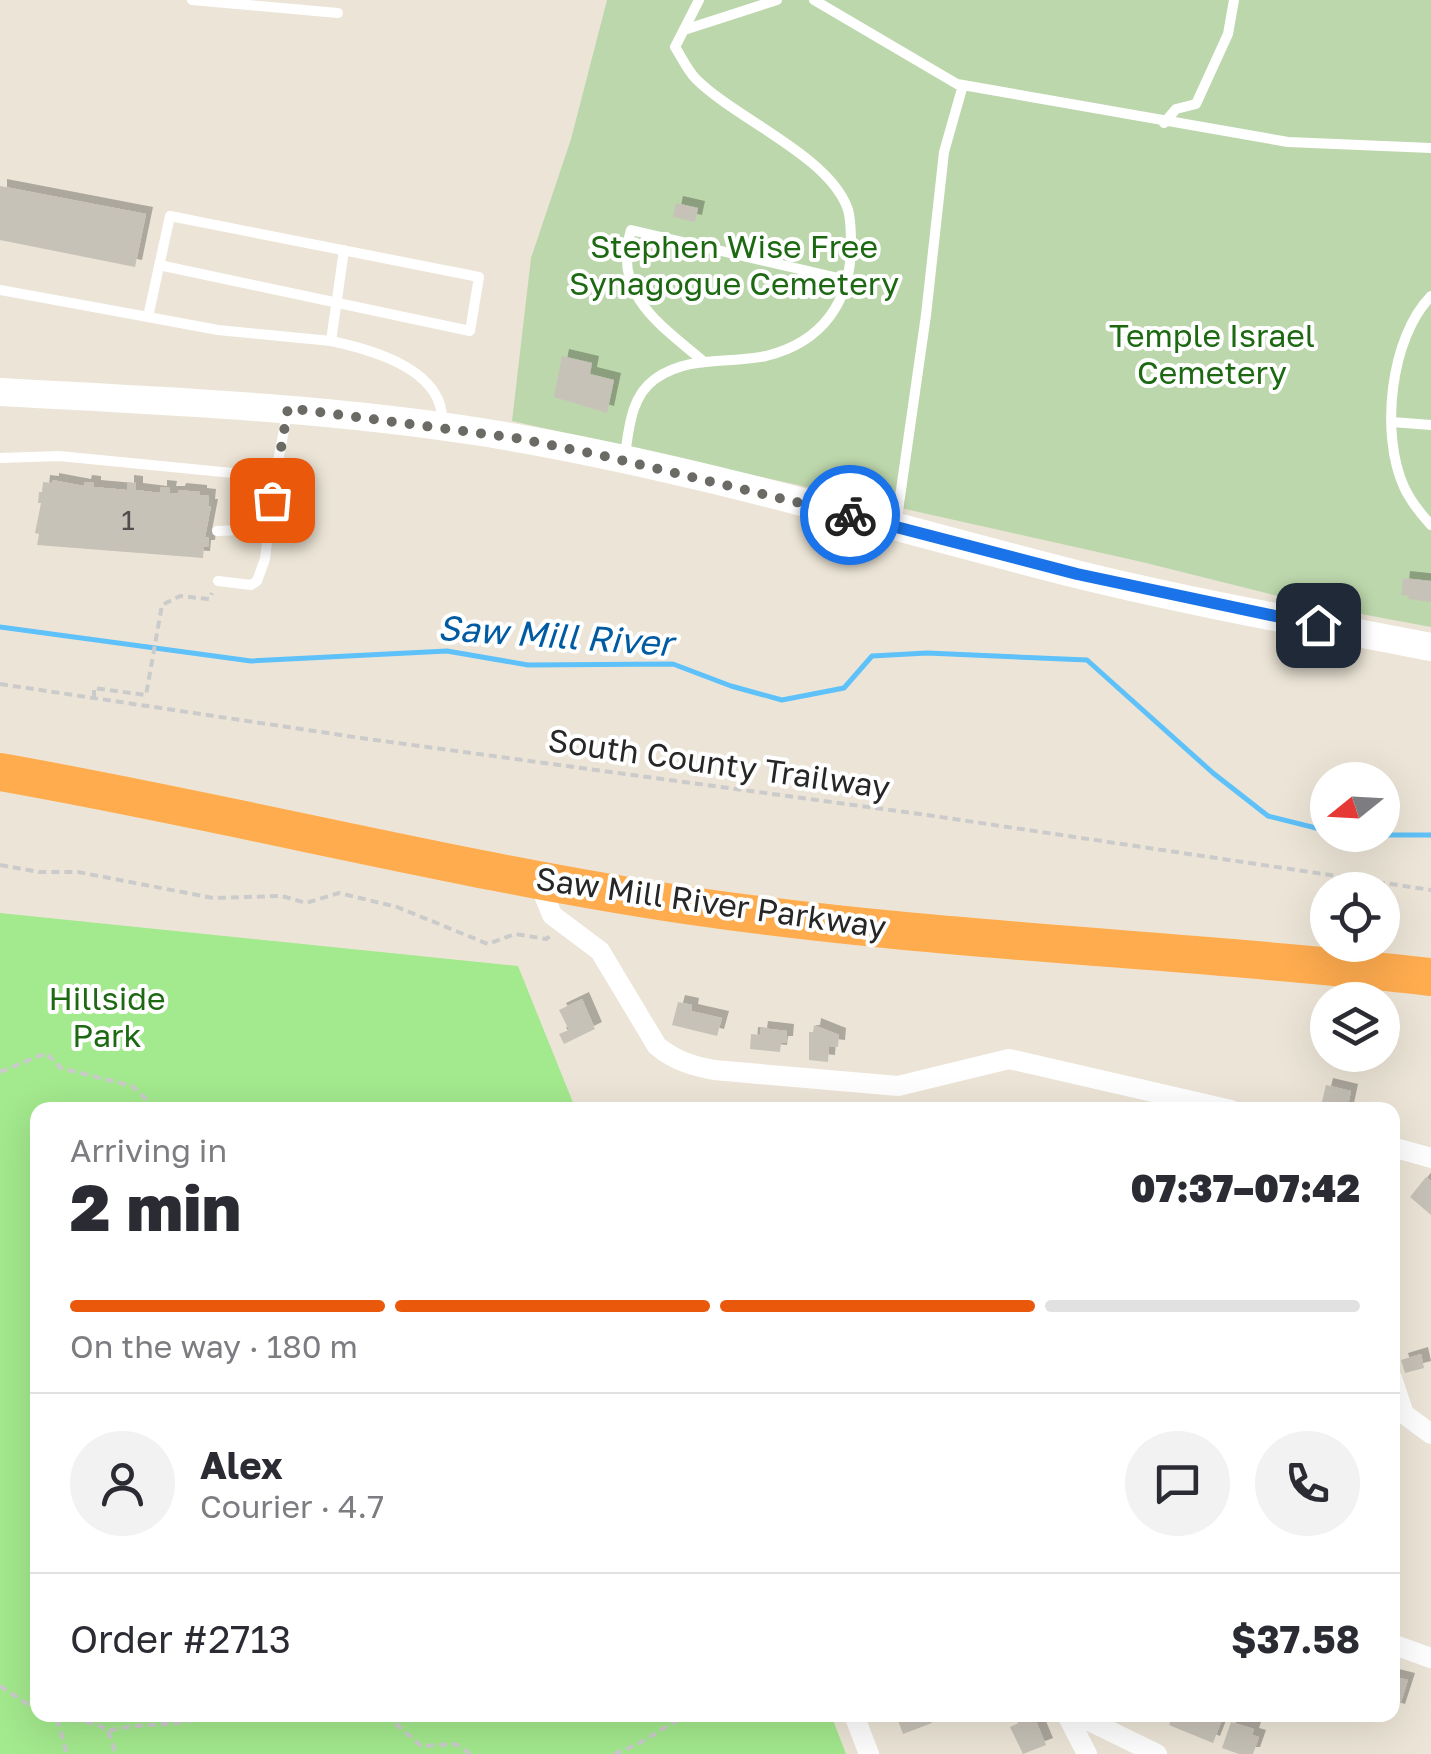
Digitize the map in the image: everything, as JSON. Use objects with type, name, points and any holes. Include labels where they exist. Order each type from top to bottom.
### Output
[{"type":"highway","name":"Saw Mill River Parkway","points":[[0,750],[558,861],[702,885],[832,902],[1310,942]]},
{"type":"highway","name":"Saw Mill River Parkway","points":[[0,772],[538,880],[702,907],[831,923],[1431,977]]},
{"type":"highway","points":[[1400,952],[1431,955]]},
{"type":"main road","points":[[0,392],[288,408],[442,427],[624,461],[1077,574],[1431,647]]},
{"type":"street","points":[[538,880],[544,904],[564,926],[600,951],[657,1046],[690,1065],[898,1086],[1009,1060],[1195,1102]]},
{"type":"street","points":[[1400,1150],[1431,1158]]},
{"type":"street","points":[[1400,1402],[1404,1414],[1431,1434]]},
{"type":"street","points":[[1400,1647],[1431,1658]]},
{"type":"street","points":[[857,1722],[869,1754]]},
{"type":"street","points":[[1071,1722],[1088,1754]]},
{"type":"street","points":[[1091,1722],[1157,1754]]},
{"type":"lane","points":[[192,0],[338,12]]},
{"type":"lane","points":[[624,461],[632,408],[652,380],[704,361],[766,356],[807,339],[836,312],[848,280],[848,207],[830,180],[694,77],[675,47],[699,0]]},
{"type":"lane","points":[[683,30],[777,0]]},
{"type":"lane","points":[[814,0],[963,85],[1288,142],[1431,148]]},
{"type":"lane","points":[[1164,123],[1176,109],[1196,104],[1228,34],[1234,0]]},
{"type":"lane","points":[[896,526],[944,152],[963,85]]},
{"type":"lane","points":[[148,316],[159,265],[170,216],[480,277],[470,330],[159,265]]},
{"type":"lane","points":[[704,361],[660,326],[630,289],[625,252],[632,230],[848,280]]},
{"type":"lane","points":[[331,341],[344,250]]},
{"type":"lane","points":[[0,290],[218,330],[358,347],[413,372],[435,390],[444,404],[442,427]]},
{"type":"lane","points":[[1431,296],[1412,320],[1392,388],[1392,422],[1404,486],[1431,525]]},
{"type":"lane","points":[[218,581],[250,585],[257,581],[264,559],[288,408]]},
{"type":"lane","points":[[1392,422],[1431,425]]},
{"type":"lane","points":[[0,458],[59,456],[114,460],[274,478]]},
{"type":"lane","points":[[217,531],[269,523]]},
{"type":"path","points":[[94,698],[94,688],[146,695],[162,606],[180,596],[209,599],[218,581]]},
{"type":"path","name":"South County Trailway","points":[[0,684],[1431,890]]},
{"type":"path","points":[[0,866],[38,872],[78,872],[214,898],[282,896],[306,903],[339,893],[397,907],[488,944],[515,934],[546,939],[564,926]]},
{"type":"path","points":[[0,1072],[46,1054],[61,1068],[132,1086],[149,1102]]},
{"type":"path","points":[[0,1686],[30,1706]]},
{"type":"path","points":[[58,1722],[67,1754]]},
{"type":"path","points":[[81,1722],[97,1724],[108,1731],[116,1754]]},
{"type":"path","points":[[108,1731],[150,1723],[172,1726],[185,1722]]},
{"type":"path","points":[[394,1722],[415,1742],[432,1746],[455,1744],[471,1754]]},
{"type":"path","points":[[614,1754],[674,1722]]},
{"type":"path","points":[[431,1754],[432,1746]]},
{"type":"green space","points":[[607,0],[1431,0],[1431,627],[1318,606],[1142,562],[512,421],[531,258],[571,139]]},
{"type":"green space","name":"Hillside Park","points":[[0,913],[518,966],[573,1102],[30,1102],[30,1722],[834,1722],[846,1754],[0,1754]]},
{"type":"building","points":[[0,186],[146,214],[135,267],[0,240]]},
{"type":"building","points":[[676,203],[698,208],[695,222],[673,217]]},
{"type":"building","points":[[562,356],[592,363],[590,374],[614,380],[607,413],[554,397]]},
{"type":"building","points":[[43,482],[127,490],[127,482],[136,483],[136,490],[160,493],[160,487],[170,488],[169,493],[179,490],[209,496],[205,537],[209,537],[203,558],[37,545],[39,492]]},
{"type":"building","points":[[1403,578],[1431,581],[1431,602],[1401,595]]},
{"type":"building","points":[[582,999],[595,1029],[564,1044],[559,1034],[569,1030],[559,1010]]},
{"type":"building","points":[[678,1002],[692,1005],[691,1011],[722,1018],[717,1036],[672,1025]]},
{"type":"building","points":[[814,1025],[839,1035],[838,1047],[829,1046],[828,1062],[809,1060],[809,1032],[813,1032]]},
{"type":"building","points":[[761,1028],[787,1031],[780,1052],[750,1049],[751,1034],[760,1035]]},
{"type":"building","points":[[1326,1085],[1351,1091],[1349,1102],[1322,1102]]},
{"type":"building","points":[[1426,1177],[1431,1181],[1431,1215],[1410,1197]]},
{"type":"building","points":[[1421,1354],[1424,1368],[1405,1373],[1401,1360]]},
{"type":"building","points":[[1400,1678],[1408,1680],[1400,1705]]},
{"type":"building","points":[[899,1722],[932,1723],[903,1734]]},
{"type":"building","points":[[1036,1722],[1046,1745],[1023,1754],[1010,1727]]},
{"type":"building","points":[[1170,1722],[1221,1722],[1213,1743],[1169,1725]]},
{"type":"building","points":[[1231,1722],[1254,1729],[1252,1735],[1259,1737],[1253,1754],[1222,1748]]},
{"type":"waterway","name":"Saw Mill River","points":[[0,627],[251,661],[447,651],[528,665],[673,664],[782,700],[844,688],[872,656],[927,653],[1087,660],[1213,773],[1268,816],[1310,826]]},
{"type":"waterway","name":"Saw Mill River","points":[[1400,835],[1431,835]]},
{"type":"way so far","points":[[272,500],[288,408],[516,438],[850,515]]},
{"type":"route","points":[[850,515],[1077,574],[1318,625]]},
{"type":"park label","name":"Stephen Wise Free Synagogue Cemetery","points":[[734,266]]},
{"type":"park label","name":"Temple Israel Cemetery","points":[[1212,354]]}]
